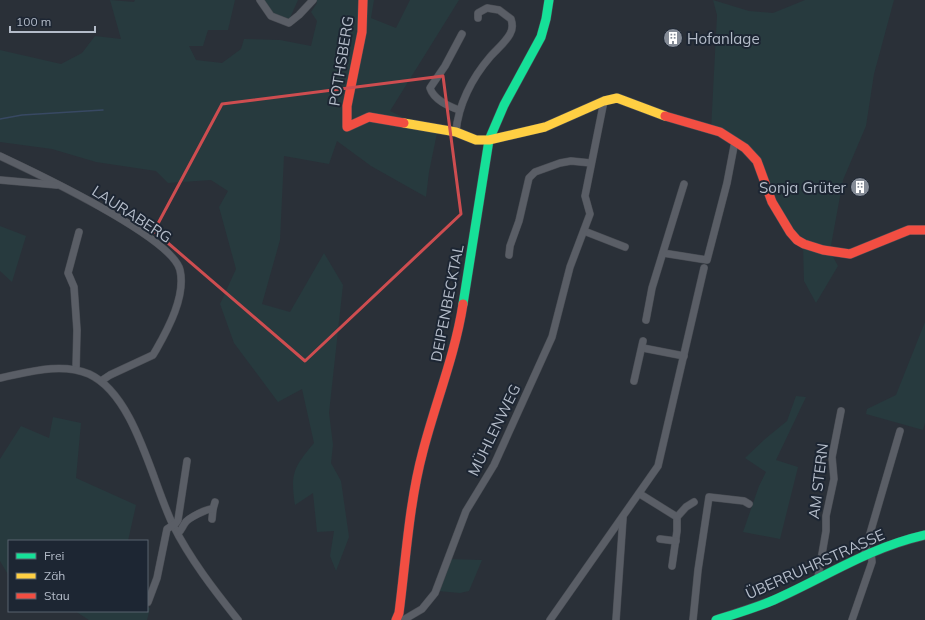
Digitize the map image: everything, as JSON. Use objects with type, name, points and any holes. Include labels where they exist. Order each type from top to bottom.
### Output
[{"type":"main road","name":"POTHSBERG","points":[[363,0],[360,46],[347,106],[347,127],[369,117],[456,132]]},
{"type":"main road","name":"DEIPENBECKTAL","points":[[397,620],[414,489],[423,450],[458,336],[489,140],[498,119],[546,26],[549,0]]},
{"type":"main road","points":[[456,132],[476,140],[489,140],[545,127],[611,98],[623,99],[683,122],[720,132],[735,141],[757,161],[772,202],[790,232],[797,240],[804,244],[822,250],[850,254],[902,233],[915,229],[925,230]]},
{"type":"main road","name":"ÜBERRUHRSTRASSE","points":[[719,620],[782,596],[868,553],[905,540],[925,535]]},
{"type":"street","points":[[260,0],[271,16],[289,23],[300,15],[313,0]]},
{"type":"street","points":[[456,132],[459,110],[481,69],[507,39],[512,30],[511,19],[499,10],[487,8],[478,13],[478,18]]},
{"type":"street","points":[[459,110],[438,99],[431,93],[430,88],[445,66],[462,34]]},
{"type":"street","name":"MÜHLENWEG","points":[[397,620],[405,619],[422,609],[435,593],[466,511],[494,464],[552,337],[570,267],[590,214],[585,196],[604,101]]},
{"type":"street","points":[[663,253],[707,260],[727,182],[735,141]]},
{"type":"street","name":"LAURABERG","points":[[0,156],[59,184],[123,220],[168,251],[180,269],[181,281],[175,307],[153,355],[110,375],[101,381]]},
{"type":"street","points":[[509,255],[510,246],[519,221],[529,178],[535,172],[560,163],[571,161],[591,163]]},
{"type":"street","name":"LAURABERG","points":[[0,180],[52,185],[59,184]]},
{"type":"street","points":[[646,320],[652,288],[668,231],[684,184]]},
{"type":"street","points":[[584,231],[625,247]]},
{"type":"street","points":[[76,369],[77,330],[74,287],[68,272],[79,232]]},
{"type":"street","points":[[550,620],[655,473],[661,458],[704,268]]},
{"type":"street","points":[[634,381],[643,344],[684,356]]},
{"type":"street","points":[[0,378],[42,369],[76,369],[101,381],[115,396],[135,429],[173,525],[216,593],[238,620]]},
{"type":"street","name":"AM STERN","points":[[818,577],[826,531],[826,516],[834,479],[832,457],[842,412]]},
{"type":"street","points":[[852,620],[872,562],[868,553],[900,430]]},
{"type":"street","points":[[148,602],[157,578],[164,536],[167,529],[178,520],[187,461]]},
{"type":"street","points":[[640,494],[677,517]]},
{"type":"street","points":[[693,620],[698,570],[709,497],[744,501],[749,504]]},
{"type":"street","points":[[672,566],[676,541],[677,517],[686,507],[694,502]]},
{"type":"street","points":[[178,533],[181,531],[185,522],[214,506],[212,519]]},
{"type":"street","points":[[616,620],[624,518]]},
{"type":"street","points":[[660,539],[676,541]]},
{"type":"highlighted area","points":[[443,76],[461,214],[305,361],[154,231],[222,104]]},
{"type":"green space","points":[[110,0],[134,2],[135,0],[235,0],[228,30],[208,30],[203,46],[189,46],[196,60],[222,63],[241,49],[244,39],[280,40],[311,46],[317,21],[311,12],[317,3],[315,0],[374,0],[371,18],[396,28],[410,0],[459,0],[390,111],[437,133],[429,172],[426,197],[371,166],[337,141],[329,164],[284,156],[280,240],[262,304],[290,312],[324,253],[343,285],[329,413],[333,445],[331,463],[341,481],[349,537],[336,571],[330,556],[334,531],[317,532],[313,493],[295,505],[293,485],[295,471],[302,458],[314,443],[302,389],[278,402],[234,343],[220,304],[236,269],[219,207],[228,191],[211,180],[168,183],[156,171],[96,162],[52,149],[0,142],[0,50],[61,64],[82,53],[95,36],[121,39]]},
{"type":"green space","points":[[261,0],[298,0],[289,20],[276,17]]},
{"type":"green space","points":[[713,0],[749,11],[773,13],[805,0],[894,0],[874,74],[866,126],[843,180],[830,251],[838,266],[816,303],[804,281],[803,246],[790,231],[757,160],[711,130],[717,15]]},
{"type":"green space","points":[[0,226],[26,236],[12,282],[0,271]]},
{"type":"green space","points":[[925,322],[925,423],[923,430],[866,414],[867,409],[896,395]]},
{"type":"green space","points":[[796,396],[806,397],[776,460],[798,467],[780,539],[743,532],[759,486],[766,472],[745,458],[787,421]]},
{"type":"green space","points":[[53,417],[81,423],[76,478],[136,505],[128,540],[8,540],[8,574],[0,561],[0,459],[21,426],[49,438]]},
{"type":"green space","points":[[450,559],[482,560],[469,591],[460,593],[438,591]]},
{"type":"green space","points":[[148,607],[150,608],[147,620],[89,620],[77,612],[148,612]]},
{"type":"waterway","points":[[0,119],[22,115],[103,110]]},
{"type":"traffic: fast","points":[[463,304],[489,140],[504,105],[541,37],[549,0]]},
{"type":"traffic: fast","points":[[716,620],[774,600],[885,547],[925,535]]},
{"type":"traffic: slow","points":[[404,123],[456,132],[476,140],[489,140],[545,127],[604,101],[617,98],[665,116]]},
{"type":"traffic: jam","points":[[363,0],[362,32],[347,106],[347,127],[369,117],[404,123]]},
{"type":"traffic: jam","points":[[665,116],[720,132],[745,148],[757,161],[772,202],[790,232],[797,240],[804,244],[823,250],[850,254],[909,230],[925,230]]},
{"type":"traffic: jam","points":[[396,620],[399,613],[408,531],[418,471],[460,323],[463,304]]},
{"type":"place","name":"Hofanlage","points":[[673,38]]},
{"type":"place","name":"Sonja Grüter","points":[[860,187]]}]
